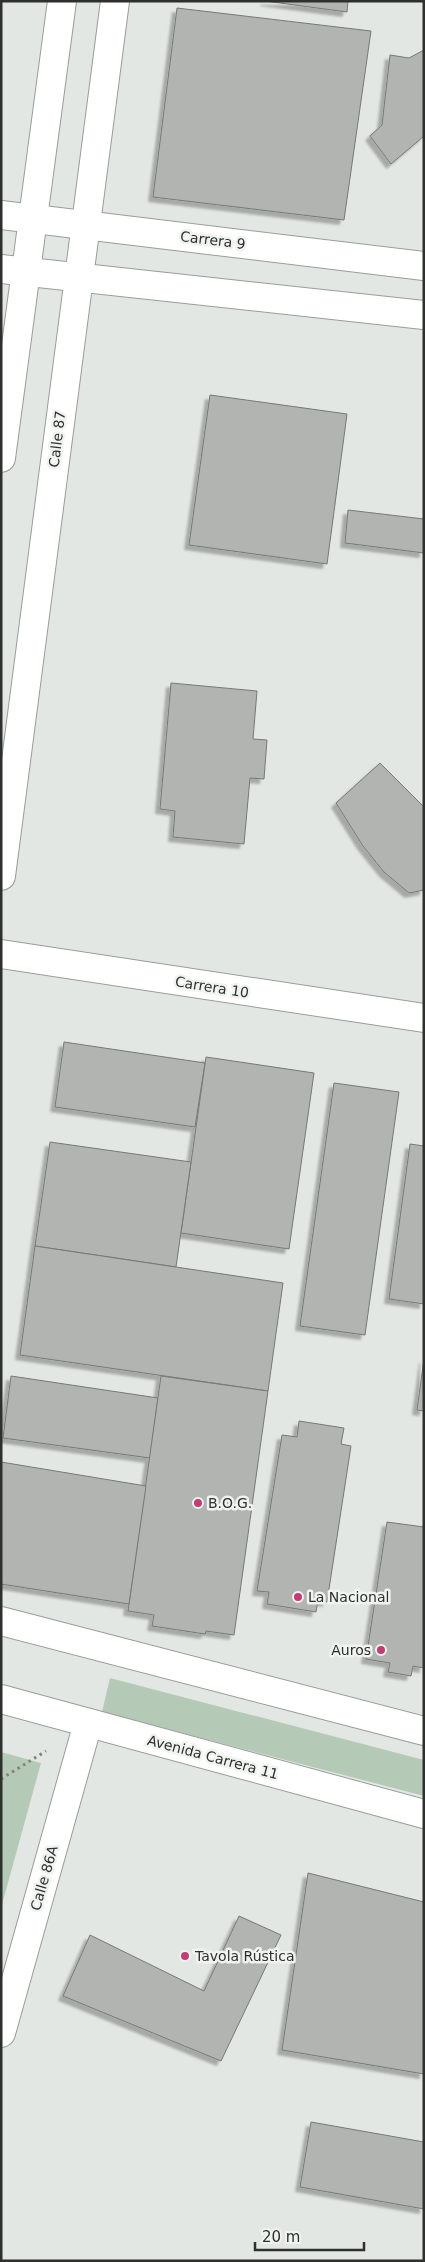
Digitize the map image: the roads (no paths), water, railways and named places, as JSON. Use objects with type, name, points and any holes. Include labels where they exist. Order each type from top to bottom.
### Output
[{"type":"street","points":[[1,458],[14,270],[34,219],[62,1]]},
{"type":"street","name":"Calle 87","points":[[1,876],[115,1]]},
{"type":"street","name":"Carrera 9","points":[[1,215],[424,266]]},
{"type":"street","points":[[14,270],[424,315]]},
{"type":"street","name":"Carrera 10","points":[[1,954],[424,1018]]},
{"type":"street","points":[[1,1621],[424,1731]]},
{"type":"street","name":"Avenida Carrera 11","points":[[1,1699],[424,1814]]},
{"type":"street","name":"Calle 86A","points":[[1,2033],[88,1723]]},
{"type":"place","name":"B.O.G.","points":[[198,1503]]},
{"type":"place","name":"La Nacional","points":[[298,1597]]},
{"type":"place","name":"Auros","points":[[381,1650]]},
{"type":"place","name":"Tavola Rústica","points":[[185,1956]]}]
